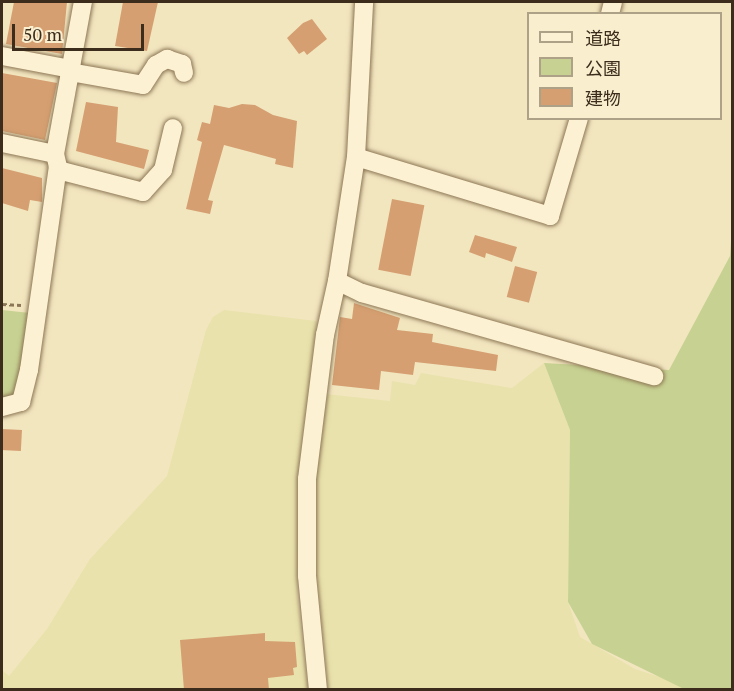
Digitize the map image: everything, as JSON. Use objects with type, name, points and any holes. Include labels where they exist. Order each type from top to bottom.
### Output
[{"type":"street","points":[[2,407],[17,405],[23,396],[56,162],[83,2]]},
{"type":"street","points":[[318,690],[308,576],[307,479],[325,335],[337,281],[356,157],[364,2]]},
{"type":"street","points":[[2,56],[143,85],[156,65],[167,59],[182,64],[184,73]]},
{"type":"street","points":[[356,157],[550,216],[578,120]]},
{"type":"street","points":[[2,143],[143,192],[163,170],[173,128]]},
{"type":"street","points":[[337,281],[362,293],[654,376]]},
{"type":"shaded area","points":[[224,310],[316,321],[317,325],[299,479],[297,595],[308,689],[2,689],[2,670],[9,676],[47,629],[90,559],[167,476],[206,330],[213,317]]},
{"type":"shaded area","points":[[544,363],[570,430],[568,602],[580,637],[635,669],[697,689],[328,689],[311,513],[326,394],[390,401],[392,381],[415,385],[421,373],[512,388]]},
{"type":"green space","points":[[732,228],[732,689],[684,689],[592,644],[568,602],[570,430],[544,363],[669,370],[730,256]]},
{"type":"green space","points":[[2,310],[30,313],[18,395],[2,403]]},
{"type":"building","points":[[14,2],[67,2],[62,54],[6,44]]},
{"type":"building","points":[[123,2],[158,2],[147,51],[115,46]]},
{"type":"building","points":[[312,19],[327,39],[307,55],[304,51],[299,54],[287,38],[303,23]]},
{"type":"building","points":[[2,73],[57,83],[45,140],[2,131]]},
{"type":"building","points":[[86,102],[118,107],[116,142],[149,150],[144,169],[76,151]]},
{"type":"building","points":[[242,104],[255,105],[273,115],[297,121],[293,168],[275,164],[276,159],[224,145],[208,200],[213,201],[210,214],[186,209],[202,142],[197,140],[202,122],[210,124],[214,105],[229,108]]},
{"type":"building","points":[[2,168],[42,178],[42,202],[30,200],[28,211],[2,203]]},
{"type":"building","points":[[392,199],[424,205],[411,276],[378,270]]},
{"type":"building","points":[[475,235],[517,247],[512,262],[486,253],[485,258],[469,252]]},
{"type":"building","points":[[515,266],[537,272],[529,303],[507,297]]},
{"type":"building","points":[[354,303],[400,318],[397,330],[433,334],[432,342],[498,355],[496,371],[415,362],[413,375],[381,371],[379,390],[332,385],[340,317],[352,319]]},
{"type":"building","points":[[2,429],[22,430],[21,451],[2,450]]},
{"type":"building","points":[[265,633],[265,641],[295,642],[297,667],[293,668],[294,675],[268,678],[269,690],[184,690],[180,640]]}]
